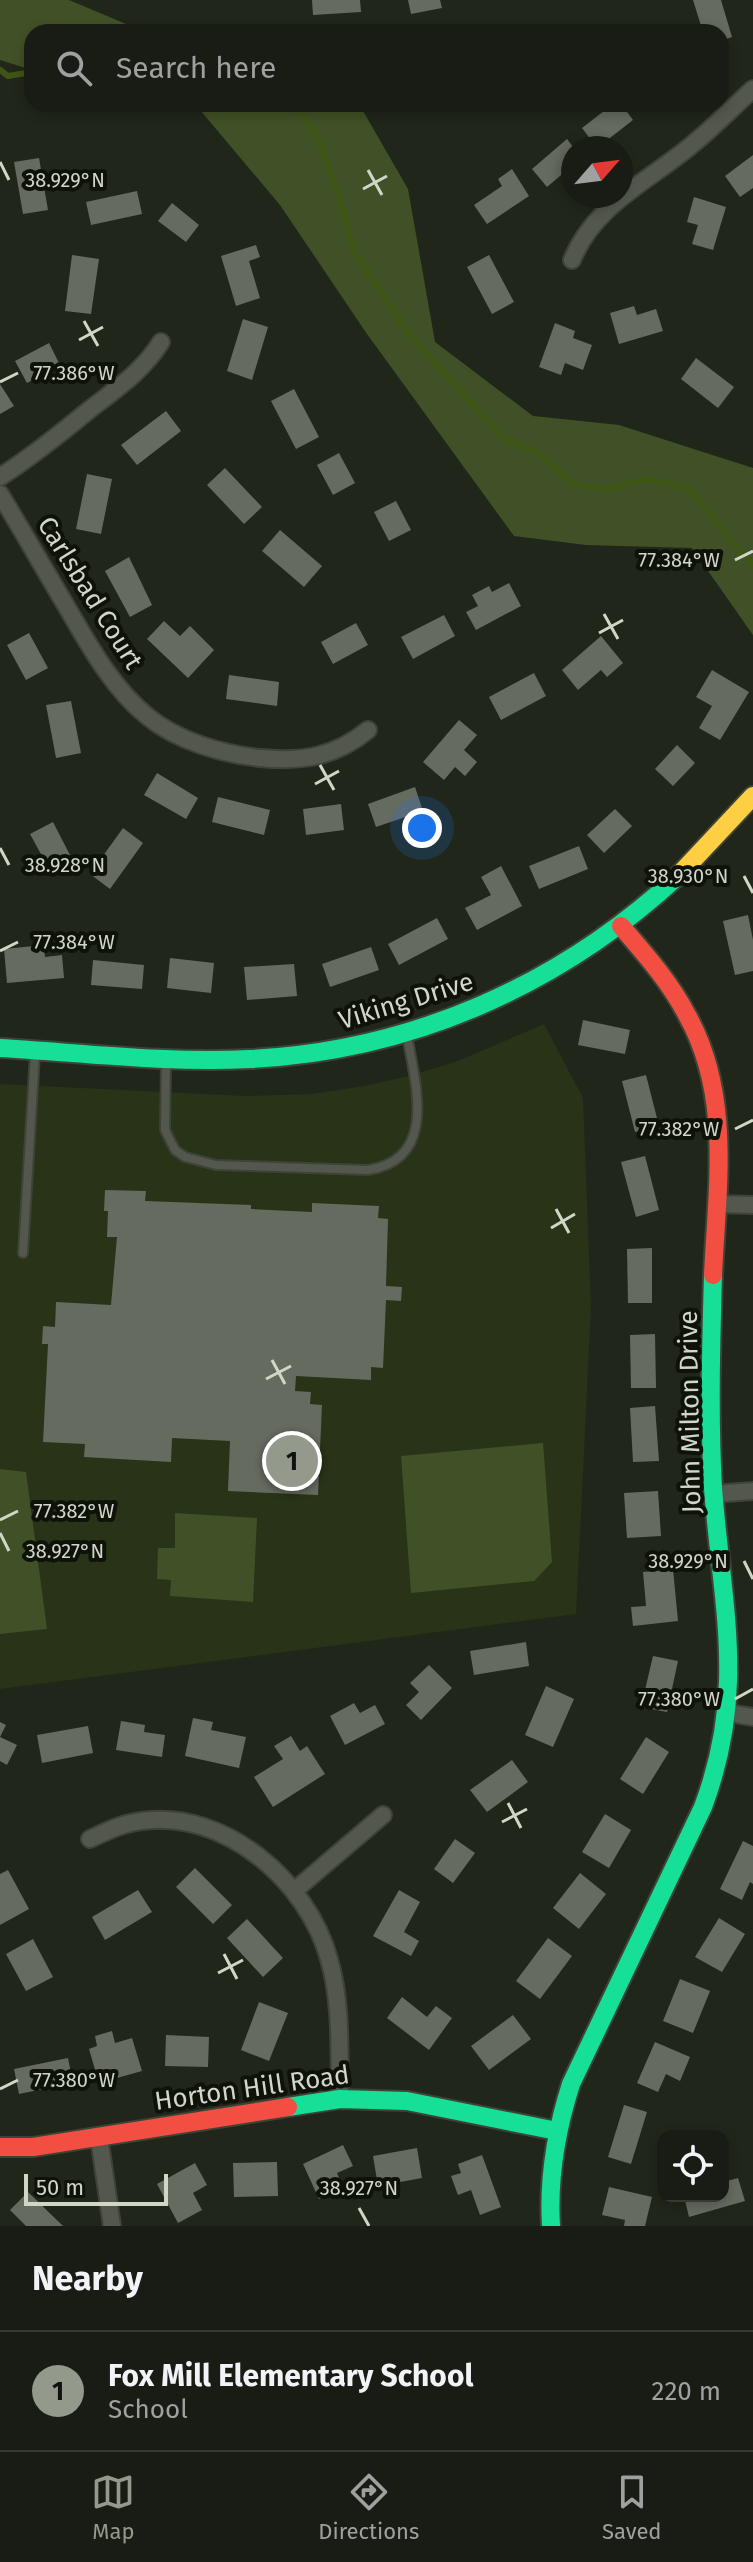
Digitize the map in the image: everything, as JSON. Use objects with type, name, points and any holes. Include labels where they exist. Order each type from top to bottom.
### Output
[{"type":"street","points":[[729,111],[753,89]]},
{"type":"street","points":[[572,260],[587,230],[602,212],[688,148],[728,112]]},
{"type":"street","points":[[0,477],[30,458],[131,377],[149,360],[161,342]]},
{"type":"street","name":"Carlsbad Court","points":[[0,494],[86,640],[108,673],[148,717],[179,735],[212,748],[246,757],[280,760],[313,759],[335,752],[368,730]]},
{"type":"street","name":"Viking Drive","points":[[0,1048],[250,1059],[318,1053],[407,1034],[450,1020],[519,991],[621,926],[667,887],[753,796]]},
{"type":"street","name":"John Milton Drive","points":[[551,2226],[551,2177],[557,2131],[578,2065],[698,1819],[715,1774],[728,1713],[728,1616],[713,1494],[710,1424],[719,1122],[716,1089],[691,1018],[672,987],[621,926]]},
{"type":"street","points":[[717,1204],[753,1205]]},
{"type":"street","points":[[713,1494],[753,1491]]},
{"type":"street","points":[[728,1713],[753,1717]]},
{"type":"street","points":[[294,1891],[383,1815]]},
{"type":"street","points":[[90,1839],[113,1828],[140,1821],[175,1821],[229,1838],[256,1854],[280,1874],[309,1912],[330,1960],[338,2036],[340,2099]]},
{"type":"street","name":"Horton Hill Road","points":[[0,2147],[33,2147],[340,2099],[407,2101],[557,2131]]},
{"type":"street","points":[[99,2137],[112,2226]]},
{"type":"lane","points":[[166,1056],[165,1130],[175,1150],[185,1157],[216,1165],[368,1170],[398,1158],[414,1136],[418,1102],[407,1034]]},
{"type":"lane","points":[[23,1253],[36,1050]]},
{"type":"shaded area","points":[[0,0],[69,0],[126,24],[24,24],[24,68],[0,60]]},
{"type":"shaded area","points":[[202,112],[364,112],[408,189],[435,342],[533,416],[619,425],[753,468],[753,635],[692,548],[586,545],[514,536],[367,334],[280,205]]},
{"type":"shaded area","points":[[544,1024],[583,1098],[591,1308],[576,1614],[0,1689],[0,1084],[246,1096],[312,1094],[409,1076],[458,1061]]},
{"type":"shaded area","points":[[543,1443],[552,1562],[534,1581],[411,1593],[401,1456]]},
{"type":"shaded area","points":[[0,1469],[26,1472],[47,1629],[0,1634]]},
{"type":"shaded area","points":[[175,1513],[257,1518],[253,1602],[170,1596],[171,1580],[157,1579],[158,1548],[175,1548]]},
{"type":"building","points":[[312,0],[360,0],[361,12],[313,15]]},
{"type":"building","points":[[408,0],[440,0],[442,8],[411,14]]},
{"type":"building","points":[[693,0],[721,0],[728,24],[700,24]]},
{"type":"building","points":[[603,112],[627,112],[633,120],[612,136],[588,136],[582,128]]},
{"type":"building","points":[[561,144],[561,175],[547,187],[532,169]]},
{"type":"building","points":[[753,155],[753,188],[740,197],[725,176]]},
{"type":"building","points":[[39,158],[48,210],[23,214],[14,162]]},
{"type":"building","points":[[512,169],[529,196],[487,224],[474,205],[502,186],[498,179]]},
{"type":"building","points":[[137,191],[142,214],[91,225],[86,202]]},
{"type":"building","points":[[694,197],[726,207],[713,250],[692,244],[698,225],[687,222]]},
{"type":"building","points":[[172,203],[199,225],[186,242],[158,221]]},
{"type":"building","points":[[256,245],[260,257],[249,261],[260,298],[236,306],[221,256]]},
{"type":"building","points":[[72,255],[99,259],[91,314],[65,311]]},
{"type":"building","points":[[489,255],[514,302],[492,314],[467,267]]},
{"type":"building","points":[[634,306],[637,315],[656,309],[663,331],[619,344],[610,313]]},
{"type":"building","points":[[243,319],[268,327],[252,380],[227,371]]},
{"type":"building","points":[[555,323],[575,331],[573,338],[592,345],[583,370],[565,363],[561,375],[539,367]]},
{"type":"building","points":[[49,343],[60,365],[27,383],[15,361]]},
{"type":"building","points":[[696,358],[734,387],[718,408],[681,379]]},
{"type":"building","points":[[0,384],[14,406],[0,414]]},
{"type":"building","points":[[294,389],[319,437],[296,449],[271,401]]},
{"type":"building","points":[[166,411],[181,431],[137,465],[121,445]]},
{"type":"building","points":[[339,453],[355,483],[333,495],[317,465]]},
{"type":"building","points":[[225,468],[262,507],[244,524],[207,485]]},
{"type":"building","points":[[87,474],[112,479],[101,534],[76,529]]},
{"type":"building","points":[[396,501],[411,530],[389,541],[374,512]]},
{"type":"building","points":[[280,530],[322,566],[304,587],[262,551]]},
{"type":"building","points":[[129,557],[152,605],[130,617],[105,571]]},
{"type":"building","points":[[509,583],[521,606],[476,630],[466,612],[478,606],[472,595],[489,586],[492,592]]},
{"type":"building","points":[[444,615],[455,636],[413,659],[401,637]]},
{"type":"building","points":[[164,621],[180,636],[190,626],[214,650],[188,678],[147,639]]},
{"type":"building","points":[[356,623],[368,645],[333,664],[321,642]]},
{"type":"building","points":[[29,633],[48,668],[26,680],[7,645]]},
{"type":"building","points":[[601,636],[623,663],[607,677],[601,670],[578,690],[562,670]]},
{"type":"building","points":[[712,670],[749,692],[720,740],[699,728],[712,706],[696,697]]},
{"type":"building","points":[[534,673],[546,696],[501,720],[489,697]]},
{"type":"building","points":[[229,675],[279,682],[277,706],[226,699]]},
{"type":"building","points":[[71,701],[81,753],[56,758],[46,705]]},
{"type":"building","points":[[459,720],[477,735],[464,750],[477,762],[465,776],[455,767],[444,780],[423,762]]},
{"type":"building","points":[[677,745],[695,763],[673,786],[655,769]]},
{"type":"building","points":[[157,773],[198,798],[186,819],[144,795]]},
{"type":"building","points":[[415,787],[423,811],[376,827],[368,804]]},
{"type":"building","points":[[218,797],[270,810],[264,835],[212,822]]},
{"type":"building","points":[[341,804],[344,830],[306,835],[303,809]]},
{"type":"building","points":[[615,809],[632,826],[604,853],[587,835]]},
{"type":"building","points":[[53,822],[70,855],[48,867],[30,834]]},
{"type":"building","points":[[123,828],[143,843],[110,889],[90,874]]},
{"type":"building","points":[[579,846],[588,869],[539,889],[529,866]]},
{"type":"building","points":[[501,866],[522,906],[477,930],[465,908],[491,895],[481,877]]},
{"type":"building","points":[[748,915],[753,940],[753,971],[735,975],[723,921]]},
{"type":"building","points":[[437,918],[448,939],[399,965],[388,944]]},
{"type":"building","points":[[44,945],[45,957],[62,955],[64,978],[7,983],[4,949]]},
{"type":"building","points":[[371,947],[379,970],[330,987],[322,964]]},
{"type":"building","points":[[170,958],[214,963],[211,993],[167,988]]},
{"type":"building","points":[[93,960],[144,965],[142,989],[91,985]]},
{"type":"building","points":[[294,964],[297,996],[247,1000],[244,967]]},
{"type":"building","points":[[583,1020],[630,1030],[625,1054],[578,1045]]},
{"type":"building","points":[[646,1075],[659,1126],[635,1132],[622,1081]]},
{"type":"building","points":[[645,1156],[659,1210],[636,1217],[621,1162]]},
{"type":"building","points":[[105,1190],[146,1191],[145,1201],[251,1205],[251,1209],[312,1212],[312,1203],[379,1206],[378,1218],[388,1219],[386,1286],[402,1287],[401,1301],[386,1300],[383,1368],[371,1367],[371,1380],[296,1376],[295,1391],[311,1392],[310,1404],[322,1405],[318,1495],[228,1491],[230,1441],[172,1438],[171,1462],[84,1457],[85,1444],[43,1442],[48,1344],[42,1344],[43,1326],[55,1327],[56,1302],[111,1305],[117,1237],[107,1237]]},
{"type":"building","points":[[652,1248],[652,1303],[628,1303],[627,1249]]},
{"type":"building","points":[[655,1334],[656,1388],[631,1388],[630,1335]]},
{"type":"building","points":[[655,1406],[659,1461],[633,1462],[630,1408]]},
{"type":"building","points":[[658,1491],[661,1536],[627,1538],[624,1493]]},
{"type":"building","points":[[673,1569],[678,1621],[633,1626],[631,1607],[646,1606],[643,1572]]},
{"type":"building","points":[[526,1642],[529,1666],[474,1675],[470,1651]]},
{"type":"building","points":[[653,1656],[678,1661],[667,1712],[641,1707]]},
{"type":"building","points":[[429,1665],[452,1688],[421,1720],[406,1705],[419,1692],[410,1683]]},
{"type":"building","points":[[546,1686],[574,1699],[553,1747],[525,1735]]},
{"type":"building","points":[[354,1703],[360,1713],[375,1705],[385,1724],[345,1745],[330,1716]]},
{"type":"building","points":[[193,1718],[213,1722],[211,1730],[246,1737],[239,1768],[185,1756]]},
{"type":"building","points":[[121,1721],[145,1725],[144,1732],[165,1735],[162,1757],[116,1750]]},
{"type":"building","points":[[0,1722],[6,1725],[0,1737]]},
{"type":"building","points":[[88,1726],[93,1753],[42,1763],[37,1735]]},
{"type":"building","points":[[291,1736],[300,1751],[307,1746],[325,1774],[273,1807],[254,1777],[283,1759],[274,1746]]},
{"type":"building","points":[[0,1737],[17,1745],[7,1765],[0,1761]]},
{"type":"building","points":[[646,1737],[669,1752],[643,1794],[620,1779]]},
{"type":"building","points":[[512,1760],[528,1782],[487,1812],[470,1790]]},
{"type":"building","points":[[605,1814],[631,1830],[609,1868],[582,1852]]},
{"type":"building","points":[[455,1839],[475,1853],[453,1883],[434,1869]]},
{"type":"building","points":[[743,1841],[753,1846],[753,1884],[750,1882],[742,1900],[720,1889]]},
{"type":"building","points":[[195,1868],[232,1905],[213,1924],[176,1887]]},
{"type":"building","points":[[8,1870],[29,1909],[0,1925],[0,1874]]},
{"type":"building","points":[[580,1873],[606,1894],[579,1929],[553,1908]]},
{"type":"building","points":[[138,1890],[152,1912],[105,1940],[92,1917]]},
{"type":"building","points":[[399,1890],[420,1902],[404,1932],[419,1941],[411,1956],[373,1936]]},
{"type":"building","points":[[719,1918],[745,1934],[722,1972],[695,1957]]},
{"type":"building","points":[[247,1919],[283,1958],[263,1977],[227,1938]]},
{"type":"building","points":[[548,1938],[572,1956],[540,1999],[516,1981]]},
{"type":"building","points":[[33,1939],[53,1977],[26,1991],[6,1954]]},
{"type":"building","points":[[680,1979],[710,1991],[693,2033],[663,2021]]},
{"type":"building","points":[[402,1997],[427,2017],[436,2006],[452,2018],[429,2050],[387,2018]]},
{"type":"building","points":[[259,2002],[288,2013],[269,2061],[241,2050]]},
{"type":"building","points":[[513,2015],[531,2039],[489,2070],[471,2046]]},
{"type":"building","points":[[112,2031],[115,2043],[132,2038],[142,2071],[99,2083],[89,2049],[97,2046],[95,2036]]},
{"type":"building","points":[[166,2035],[209,2037],[208,2067],[165,2066]]},
{"type":"building","points":[[655,2042],[690,2057],[680,2081],[666,2074],[658,2092],[637,2083]]},
{"type":"building","points":[[68,2058],[73,2083],[19,2094],[14,2069]]},
{"type":"building","points":[[624,2105],[647,2112],[631,2164],[608,2157]]},
{"type":"building","points":[[343,2145],[353,2166],[337,2173],[343,2187],[319,2199],[303,2164]]},
{"type":"building","points":[[417,2148],[422,2178],[378,2186],[373,2156]]},
{"type":"building","points":[[482,2155],[501,2207],[480,2215],[471,2190],[458,2195],[451,2176],[461,2173],[458,2164]]},
{"type":"building","points":[[277,2162],[278,2196],[234,2197],[233,2163]]},
{"type":"building","points":[[195,2163],[207,2185],[193,2193],[202,2210],[178,2223],[157,2184]]},
{"type":"building","points":[[738,2178],[745,2201],[689,2217],[685,2202],[729,2202],[729,2180]]},
{"type":"building","points":[[609,2187],[652,2197],[645,2226],[624,2226],[625,2220],[602,2215]]},
{"type":"building","points":[[28,2192],[63,2226],[26,2226],[10,2210]]},
{"type":"waterway","points":[[0,70],[8,76],[24,73]]},
{"type":"waterway","points":[[301,112],[318,139],[337,191],[353,250],[409,334],[503,438],[540,454],[573,485],[608,489],[646,479],[690,489],[741,554],[753,564]]},
{"type":"traffic: fast","points":[[0,1048],[156,1059],[219,1060],[310,1053],[368,1042],[425,1027],[480,1006],[533,980],[584,950],[678,876]]},
{"type":"traffic: fast","points":[[551,2226],[554,2154],[571,2084],[703,1807],[724,1725],[728,1648],[711,1435],[713,1275]]},
{"type":"traffic: fast","points":[[288,2107],[340,2099],[407,2101],[557,2131]]},
{"type":"traffic: slow","points":[[678,876],[753,796]]},
{"type":"traffic: jam","points":[[621,926],[673,991],[701,1046],[711,1077],[718,1142],[713,1275]]},
{"type":"traffic: jam","points":[[0,2147],[33,2147],[288,2107]]},
{"type":"place","name":"Fox Mill Elementary School","points":[[292,1461]]}]
